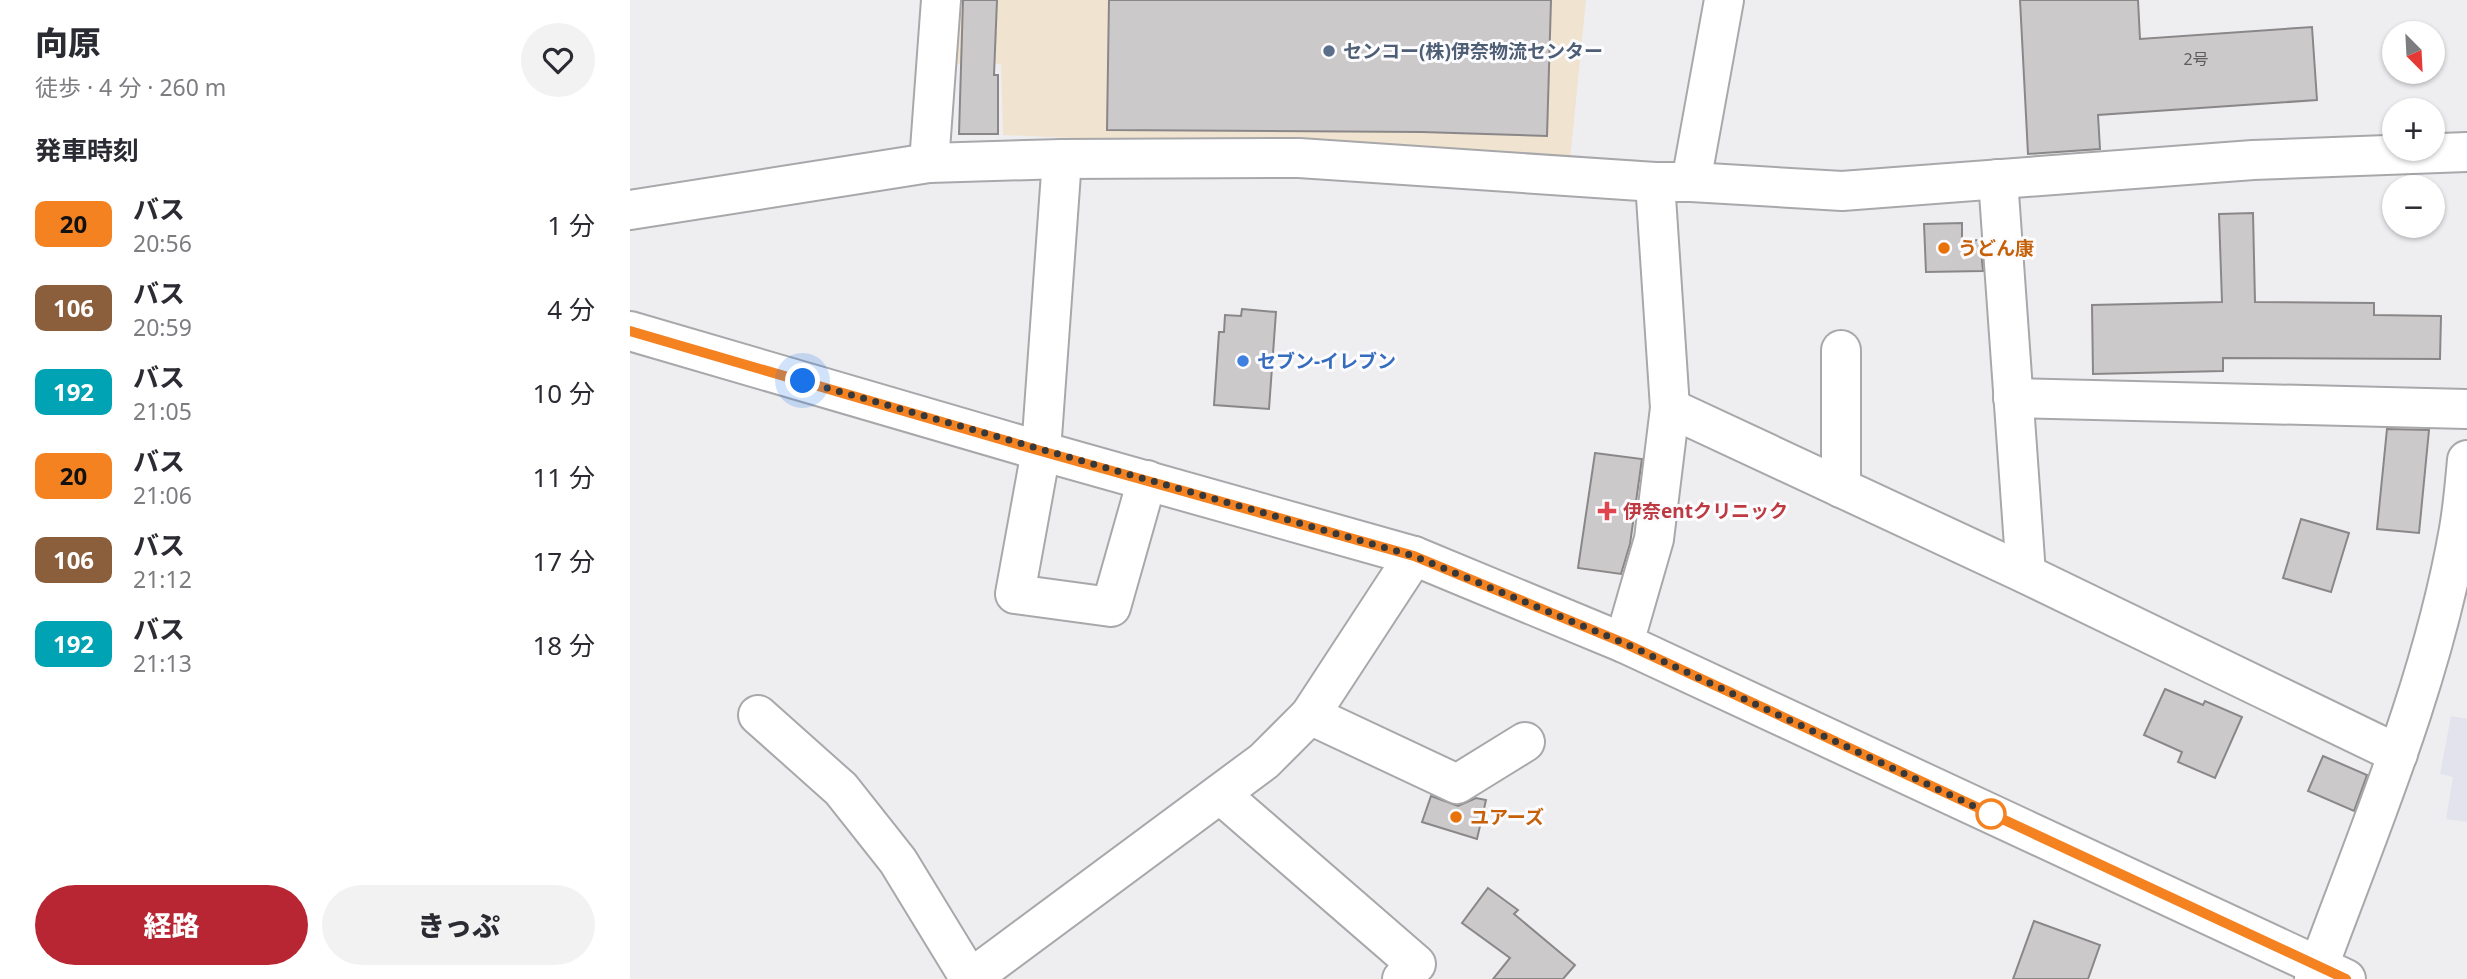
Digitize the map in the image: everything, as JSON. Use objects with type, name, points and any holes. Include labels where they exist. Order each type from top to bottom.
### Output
[{"type":"street","points":[[929,163],[941,0]]},
{"type":"street","points":[[1624,643],[1654,539],[1670,408],[1673,182],[1724,0]]},
{"type":"street","points":[[635,214],[929,163],[1062,159],[1298,158],[1842,191],[2253,160],[2467,152]]},
{"type":"street","points":[[1062,159],[1041,451],[1015,594],[1111,607],[1147,480]]},
{"type":"street","points":[[1998,179],[2026,574]]},
{"type":"street","points":[[635,329],[1041,451],[1414,556],[1624,643],[2326,975],[2398,754],[2453,620],[2467,460]]},
{"type":"street","points":[[1841,350],[1841,488]]},
{"type":"street","points":[[2013,398],[2467,409]]},
{"type":"street","points":[[1670,408],[2026,574],[2398,754]]},
{"type":"street","points":[[758,715],[841,789],[898,861],[970,979],[1264,761],[1310,715],[1414,556]]},
{"type":"street","points":[[1310,715],[1457,784],[1525,742]]},
{"type":"street","points":[[1220,794],[1416,964],[1402,979]]},
{"type":"shaded area","points":[[958,0],[1586,0],[1570,160],[1003,135],[1001,64],[956,64]]},
{"type":"shaded area","points":[[2451,716],[2467,719],[2467,822],[2446,819],[2453,777],[2440,774]]},
{"type":"building","points":[[963,0],[997,0],[994,75],[998,75],[998,134],[959,134]]},
{"type":"building","points":[[1109,0],[1551,0],[1547,136],[1422,132],[1107,130]]},
{"type":"building","points":[[2020,0],[2138,0],[2140,39],[2312,27],[2317,100],[2098,115],[2100,149],[2028,154]]},
{"type":"building","points":[[2253,213],[2255,302],[2374,303],[2374,315],[2441,316],[2440,359],[2223,358],[2223,371],[2093,374],[2092,305],[2222,302],[2219,214]]},
{"type":"building","points":[[1962,223],[1962,241],[1980,240],[1983,271],[1926,272],[1924,224]]},
{"type":"building","points":[[1242,309],[1276,312],[1269,409],[1214,405],[1219,332],[1224,332],[1225,315],[1241,316]]},
{"type":"building","points":[[2387,429],[2429,430],[2419,533],[2377,529]]},
{"type":"building","points":[[1595,453],[1642,459],[1630,544],[1621,574],[1578,568]]},
{"type":"building","points":[[2301,519],[2349,533],[2331,592],[2283,578]]},
{"type":"building","points":[[2165,689],[2203,705],[2205,701],[2242,717],[2215,778],[2178,762],[2182,752],[2144,735]]},
{"type":"building","points":[[2323,756],[2367,775],[2354,811],[2308,791]]},
{"type":"building","points":[[1431,796],[1458,806],[1476,798],[1486,800],[1477,839],[1422,822]]},
{"type":"building","points":[[1488,888],[1518,910],[1514,914],[1575,965],[1563,979],[1493,979],[1510,958],[1462,923]]},
{"type":"building","points":[[2034,921],[2100,945],[2088,979],[2013,979]]},
{"type":"bus line","name":"20","points":[[630,331],[1414,556],[1624,643],[2346,979]]},
{"type":"place","name":"センコー(株)伊奈物流センター","points":[[1329,51]]},
{"type":"place","name":"うどん康","points":[[1944,248]]},
{"type":"place","name":"セブン-イレブン","points":[[1243,361]]},
{"type":"place","name":"伊奈entクリニック","points":[[1607,511]]},
{"type":"place","name":"ユアーズ","points":[[1456,817]]},
{"type":"route","points":[[803,381],[1414,556],[1624,643],[1991,814]]}]
